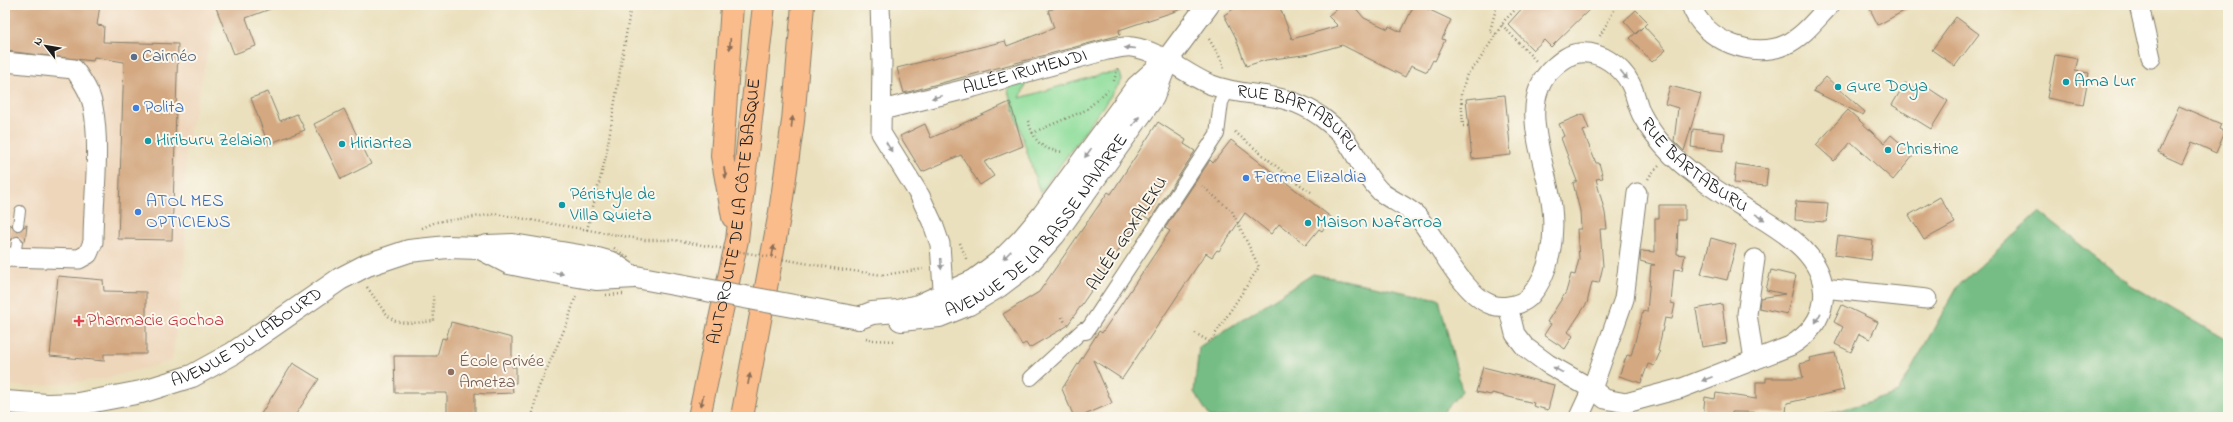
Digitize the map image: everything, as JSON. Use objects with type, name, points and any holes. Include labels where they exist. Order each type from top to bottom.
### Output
[{"type":"highway","points":[[732,5],[722,156],[737,240]]},
{"type":"highway","name":"AUTOROUTE DE LA CÔTE BASQUE","points":[[699,417],[737,240],[764,5]]},
{"type":"highway","points":[[742,417],[780,212],[793,120],[803,5]]},
{"type":"street","points":[[880,5],[881,133],[920,196],[940,244],[942,285],[945,293],[969,304]]},
{"type":"street","name":"AVENUE DE LA BASSE NAVARRE","points":[[871,317],[918,306],[974,281],[1001,261],[1022,240],[1137,87],[1167,60],[1208,5]]},
{"type":"street","points":[[1691,5],[1699,21],[1707,30],[1733,45],[1763,50],[1776,48],[1794,40],[1830,5]]},
{"type":"street","points":[[2139,5],[2151,58]]},
{"type":"street","name":"ALLÉE IRUMENDI","points":[[882,110],[1115,49],[1129,47],[1167,60]]},
{"type":"street","name":"RUE BARTABURU","points":[[1167,60],[1207,83],[1227,90],[1273,95],[1298,103],[1320,116],[1342,135],[1381,192],[1415,214],[1461,279],[1475,293],[1491,305],[1508,306],[1527,300],[1540,285],[1549,263],[1552,233],[1552,207],[1536,140],[1535,106],[1539,88],[1546,74],[1563,59],[1578,52],[1592,54],[1614,64],[1623,73],[1630,84],[1641,115],[1651,130],[1671,154],[1694,174],[1772,225],[1803,249],[1820,274],[1825,298],[1822,313],[1813,328],[1804,338],[1790,346],[1682,388],[1626,403],[1605,399],[1592,389],[1548,364],[1525,347],[1515,334],[1508,306]]},
{"type":"street","name":"AVENUE DE LA BASSE NAVARRE","points":[[631,276],[871,317],[940,316],[969,304],[999,286],[1028,264],[1054,235],[1153,97],[1167,60]]},
{"type":"street","points":[[5,62],[74,69],[84,84],[93,106],[96,132],[93,242],[88,254],[79,259],[12,252]]},
{"type":"street","name":"ALLÉE GOXALEKU","points":[[1031,378],[1083,330],[1086,332],[1217,134],[1220,102],[1227,90]]},
{"type":"street","points":[[1580,417],[1592,389],[1624,299],[1637,193]]},
{"type":"street","name":"AVENUE DU LABOURD","points":[[5,402],[47,405],[78,404],[141,392],[192,376],[232,354],[340,279],[367,265],[409,251],[446,247],[480,248],[509,263],[519,266],[596,280],[610,271],[631,276]]},
{"type":"street","points":[[1754,360],[1747,314],[1755,259]]},
{"type":"street","points":[[1823,288],[1927,299]]},
{"type":"lane","points":[[18,225],[20,211]]},
{"type":"path","points":[[588,230],[606,156],[631,5]]},
{"type":"path","points":[[1496,34],[1490,31],[1497,5]]},
{"type":"path","points":[[1468,126],[1463,126],[1461,89],[1467,74],[1477,64],[1502,25],[1520,5]]},
{"type":"path","points":[[1592,54],[1595,44],[1606,29],[1617,5]]},
{"type":"path","points":[[1502,25],[1539,64]]},
{"type":"path","name":"RUE BARTABURU","points":[[1206,34],[1222,61],[1227,90]]},
{"type":"path","points":[[1112,84],[1118,73],[1115,49]]},
{"type":"path","points":[[1032,133],[1086,110],[1110,88]]},
{"type":"path","points":[[1028,121],[1032,133],[1042,145],[1052,151],[1069,153]]},
{"type":"path","points":[[1234,126],[1235,134],[1293,180],[1311,192]]},
{"type":"path","points":[[1637,193],[1645,187],[1651,174],[1671,154]]},
{"type":"path","points":[[1189,176],[1232,211],[1259,267],[1210,342],[1195,333]]},
{"type":"path","points":[[617,235],[645,240],[674,240],[838,270],[883,275]]},
{"type":"path","points":[[959,241],[967,261]]},
{"type":"path","points":[[367,286],[391,320],[398,323],[434,321],[433,296]]},
{"type":"path","points":[[532,417],[538,389],[568,321],[577,291]]},
{"type":"shaded area","points":[[5,5],[213,5],[216,16],[186,149],[185,256],[172,361],[103,379],[28,387],[5,385]]},
{"type":"green space","points":[[1120,73],[1122,80],[1040,193],[1008,91],[1010,84],[1028,79],[1020,98],[1102,74]]},
{"type":"green space","points":[[2039,212],[2131,285],[2228,341],[2228,417],[1818,417],[1898,393],[1957,287]]},
{"type":"green space","points":[[1313,274],[1439,299],[1462,391],[1439,417],[1210,417],[1194,392],[1199,347]]},
{"type":"building","name":"Hiriburu Zelaian","points":[[5,5],[100,5],[97,25],[104,26],[103,42],[178,44],[172,240],[118,239],[124,62],[94,57],[93,61],[5,51]]},
{"type":"building","points":[[215,5],[278,6],[246,18],[256,46],[234,54]]},
{"type":"building","points":[[1052,5],[1185,5],[1185,8],[1119,30],[1120,35],[904,93],[897,68],[1005,41],[1007,46],[1054,28],[1048,10],[1053,9]]},
{"type":"building","points":[[1240,5],[1279,5],[1292,39],[1338,26],[1328,16],[1341,5],[1353,5],[1364,18],[1388,29],[1389,26],[1401,32],[1414,5],[1419,5],[1451,20],[1442,39],[1445,40],[1435,61],[1433,60],[1427,72],[1411,65],[1405,77],[1342,45],[1310,54],[1266,60],[1246,66],[1235,36],[1224,15]]},
{"type":"building","points":[[1525,5],[1594,5],[1551,47],[1544,40],[1533,50],[1508,24]]},
{"type":"building","points":[[1868,5],[1915,5],[1878,25]]},
{"type":"building","points":[[1636,10],[1648,22],[1644,26],[1666,50],[1652,62],[1630,38],[1635,33],[1624,21]]},
{"type":"building","points":[[1956,17],[1979,34],[1955,66],[1932,50]]},
{"type":"building","points":[[2055,55],[2078,59],[2075,71],[2089,73],[2083,105],[2047,98]]},
{"type":"building","points":[[1826,77],[1865,112],[1863,115],[1813,91]]},
{"type":"building","points":[[1905,83],[1921,92],[1925,86],[1948,101],[1931,129],[1892,105]]},
{"type":"building","points":[[1670,86],[1701,94],[1684,151],[1674,141],[1678,108],[1665,104]]},
{"type":"building","points":[[268,92],[280,121],[297,114],[305,130],[268,144],[251,98]]},
{"type":"building","points":[[1505,95],[1511,155],[1472,159],[1466,99]]},
{"type":"building","points":[[1010,102],[1023,146],[984,162],[994,176],[980,185],[961,155],[922,172],[900,136],[925,124],[931,138]]},
{"type":"building","points":[[2179,106],[2221,124],[2219,129],[2225,132],[2216,153],[2192,142],[2182,164],[2158,153]]},
{"type":"building","name":"Hiriartea","points":[[344,109],[371,164],[341,179],[314,124]]},
{"type":"building","name":"Christine","points":[[1848,110],[1884,143],[1891,135],[1914,155],[1893,180],[1851,142],[1834,161],[1816,145]]},
{"type":"building","points":[[1583,114],[1589,129],[1583,131],[1596,163],[1599,163],[1603,178],[1596,179],[1605,213],[1607,229],[1600,229],[1603,266],[1599,283],[1592,282],[1587,303],[1568,332],[1573,336],[1565,349],[1544,335],[1551,324],[1547,322],[1566,292],[1571,274],[1575,275],[1579,259],[1577,229],[1581,229],[1580,211],[1573,183],[1577,181],[1561,138],[1564,136],[1559,124]]},
{"type":"building","points":[[1158,122],[1186,140],[1184,144],[1195,151],[1150,220],[1143,215],[1067,326],[1029,348],[1026,343],[1022,345],[1003,314],[1039,292],[1108,192],[1111,194]]},
{"type":"building","points":[[1693,129],[1725,133],[1723,151],[1691,147]]},
{"type":"building","points":[[1231,140],[1332,218],[1322,231],[1319,229],[1306,245],[1279,224],[1271,234],[1245,213],[1219,251],[1217,250],[1212,257],[1206,253],[1122,379],[1093,360],[1112,403],[1080,417],[1074,417],[1062,389],[1099,331],[1102,333],[1170,231],[1165,228],[1210,160],[1213,163]]},
{"type":"building","points":[[1736,164],[1768,169],[1766,186],[1734,183]]},
{"type":"building","points":[[1940,197],[1955,223],[1924,240],[1909,215]]},
{"type":"building","points":[[1796,201],[1828,203],[1826,222],[1795,220]]},
{"type":"building","points":[[1659,205],[1685,205],[1685,220],[1678,220],[1677,254],[1685,255],[1682,270],[1674,269],[1671,303],[1675,304],[1672,319],[1665,318],[1658,351],[1660,352],[1654,366],[1648,364],[1641,383],[1619,376],[1627,355],[1631,356],[1643,311],[1647,312],[1651,265],[1655,265],[1640,261],[1641,251],[1655,252],[1655,218],[1659,218]]},
{"type":"building","points":[[10,224],[17,231],[27,225],[25,242],[18,236],[8,241]]},
{"type":"building","points":[[1838,236],[1873,241],[1871,260],[1835,255]]},
{"type":"building","points":[[1711,238],[1736,245],[1727,280],[1701,274]]},
{"type":"building","points":[[1771,270],[1796,276],[1787,314],[1759,308],[1760,298],[1785,294],[1766,290]]},
{"type":"building","points":[[58,276],[103,280],[104,291],[146,292],[146,354],[104,354],[104,361],[50,356]]},
{"type":"building","points":[[1722,304],[1727,343],[1702,347],[1696,309]]},
{"type":"building","points":[[1842,305],[1878,322],[1870,339],[1859,334],[1851,352],[1835,344],[1843,327],[1834,322]]},
{"type":"building","points":[[451,322],[512,338],[512,367],[516,367],[516,383],[512,383],[513,393],[475,393],[475,417],[447,417],[447,393],[395,393],[394,356],[437,356],[442,338],[446,339]]},
{"type":"building","points":[[1835,353],[1844,390],[1787,403],[1786,413],[1732,412],[1732,417],[1703,417],[1705,397],[1715,399],[1716,393],[1756,399],[1756,382],[1766,382],[1766,378],[1803,378],[1800,364],[1810,361],[1809,358]]},
{"type":"building","points":[[293,363],[319,379],[294,417],[259,417]]},
{"type":"building","points":[[1483,367],[1554,385],[1548,410],[1533,406],[1534,403],[1492,393],[1491,395],[1476,392]]},
{"type":"place","name":"Cairnéo","points":[[134,57]]},
{"type":"place","name":"Ama Lur","points":[[2066,82]]},
{"type":"place","name":"Gure Doya","points":[[1838,87]]},
{"type":"place","name":"Polita","points":[[136,108]]},
{"type":"place","name":"Hiriburu Zelaian","points":[[148,141]]},
{"type":"place","name":"Hiriartea","points":[[342,144]]},
{"type":"place","name":"Christine","points":[[1888,150]]},
{"type":"place","name":"Ferme Elizaldia","points":[[1246,178]]},
{"type":"place","name":"Péristyle de Villa Quieta","points":[[562,205]]},
{"type":"place","name":"ATOL MES OPTICIENS","points":[[138,212]]},
{"type":"place","name":"Maison Nafarroa","points":[[1308,223]]},
{"type":"place","name":"Pharmacie Gochoa","points":[[79,321]]},
{"type":"place","name":"École privée Ametza","points":[[451,372]]}]
